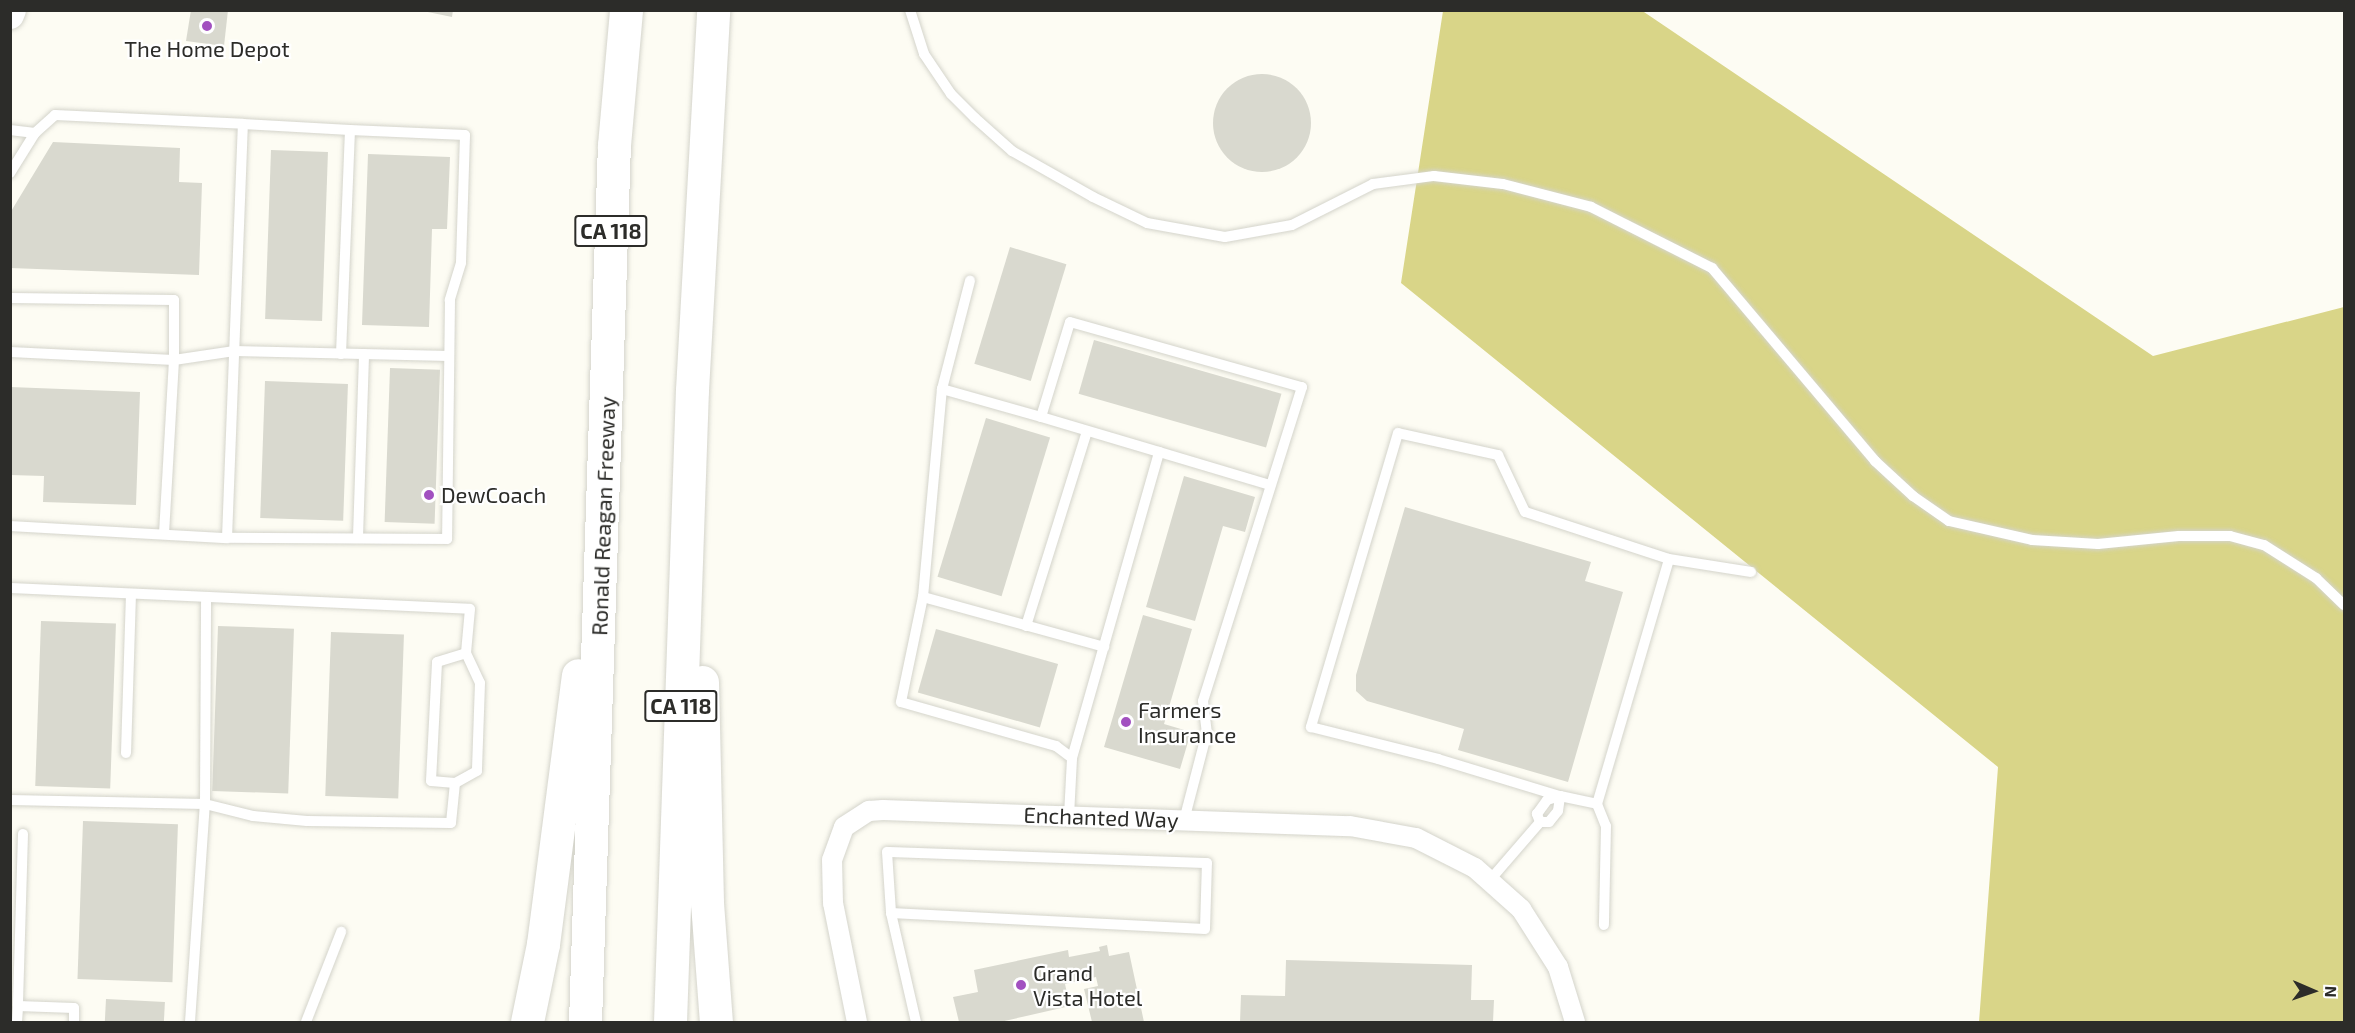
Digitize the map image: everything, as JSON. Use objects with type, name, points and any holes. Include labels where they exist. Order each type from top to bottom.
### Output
[{"type":"highway","name":"Ronald Reagan Freeway","points":[[585,1023],[614,145],[626,10]]},
{"type":"highway","name":"CA 118","points":[[670,1023],[692,390],[713,10]]},
{"type":"highway","points":[[692,390],[707,903],[716,1023]]},
{"type":"highway","points":[[527,1023],[543,944],[605,452]]},
{"type":"main road","points":[[10,15],[12,10]]},
{"type":"street","name":"Enchanted Way","points":[[857,1023],[833,903],[832,860],[844,827],[856,817],[883,810],[1185,820],[1384,830],[1447,852],[1490,880],[1532,924],[1558,967],[1575,1023]]},
{"type":"lane","points":[[910,10],[924,54],[951,94],[975,118],[1012,151],[1093,197],[1147,223],[1225,237],[1314,216],[1373,184],[1434,176],[1503,184],[1591,207],[1712,268],[1875,461],[1913,496],[1949,521],[2032,540],[2098,544],[2179,536],[2230,536],[2264,545],[2316,578],[2344,605]]},
{"type":"lane","points":[[10,173],[35,134],[55,115],[465,135],[461,263],[450,300],[447,539],[227,538],[10,526]]},
{"type":"lane","points":[[227,538],[243,124]]},
{"type":"lane","points":[[10,130],[35,134]]},
{"type":"lane","points":[[341,354],[350,130]]},
{"type":"lane","points":[[970,281],[942,389],[923,597],[901,702],[1056,746],[1072,758]]},
{"type":"lane","points":[[10,298],[174,300],[174,360],[164,534]]},
{"type":"lane","points":[[1041,417],[1070,322],[1302,387],[1203,701],[1207,732],[1185,820]]},
{"type":"lane","points":[[10,352],[174,360],[234,351],[449,356]]},
{"type":"lane","points":[[358,537],[364,354]]},
{"type":"lane","points":[[942,389],[1270,485]]},
{"type":"lane","points":[[1026,626],[1087,430]]},
{"type":"lane","points":[[1597,804],[1560,796],[1438,759],[1311,727],[1398,433],[1498,455],[1525,512],[1669,559],[1751,572]]},
{"type":"lane","points":[[1069,816],[1072,758],[1159,453]]},
{"type":"lane","points":[[1604,925],[1606,826],[1597,804],[1669,559]]},
{"type":"lane","points":[[10,588],[470,609],[466,653],[480,683],[477,771],[455,783],[431,781],[437,662],[466,653]]},
{"type":"lane","points":[[126,753],[131,594]]},
{"type":"lane","points":[[190,1023],[205,804],[206,597]]},
{"type":"lane","points":[[923,597],[1104,647]]},
{"type":"lane","points":[[10,800],[205,804],[253,816],[307,821],[451,823],[455,783]]},
{"type":"lane","points":[[1490,880],[1540,822],[1537,814],[1547,800],[1560,796]]},
{"type":"lane","points":[[17,1023],[24,834]]},
{"type":"lane","points":[[891,913],[1205,929],[1207,863],[887,852],[891,913],[916,1023]]},
{"type":"lane","points":[[306,1023],[341,932]]},
{"type":"lane","points":[[18,1005],[74,1008],[74,1023]]},
{"type":"shaded area","points":[[1641,10],[2153,356],[2344,307],[2344,1022],[1979,1022],[1998,767],[1401,283],[1443,11]]},
{"type":"building","name":"The Home Depot","points":[[191,10],[228,10],[224,46],[186,41]]},
{"type":"building","points":[[418,10],[453,10],[452,17]]},
{"type":"building","points":[[1262,74],[1281,78],[1296,89],[1307,104],[1311,123],[1307,142],[1296,157],[1281,168],[1262,172],[1243,168],[1228,157],[1217,142],[1213,123],[1217,104],[1228,89],[1243,78]]},
{"type":"building","points":[[53,142],[180,148],[179,182],[202,183],[199,275],[10,268],[10,213]]},
{"type":"building","points":[[271,150],[328,152],[322,321],[265,319]]},
{"type":"building","points":[[368,154],[450,157],[447,229],[432,229],[429,327],[362,325]]},
{"type":"building","points":[[1010,247],[1066,264],[1031,381],[974,364]]},
{"type":"building","points":[[1094,340],[1281,394],[1266,448],[1079,394]]},
{"type":"building","points":[[390,368],[440,370],[435,524],[385,522]]},
{"type":"building","points":[[265,381],[348,384],[343,521],[260,518]]},
{"type":"building","points":[[10,387],[140,392],[136,505],[43,502],[44,476],[10,475]]},
{"type":"building","points":[[986,418],[1050,438],[1002,596],[937,577]]},
{"type":"building","points":[[1184,476],[1255,497],[1245,532],[1223,526],[1195,621],[1146,607]]},
{"type":"building","points":[[1405,507],[1591,562],[1585,581],[1623,592],[1568,782],[1458,750],[1464,729],[1367,701],[1356,691],[1356,675]]},
{"type":"building","points":[[1143,615],[1192,629],[1164,724],[1191,732],[1180,769],[1104,747]]},
{"type":"building","points":[[41,621],[116,624],[110,789],[35,786]]},
{"type":"building","points":[[218,626],[294,629],[288,794],[212,791]]},
{"type":"building","points":[[936,629],[1058,664],[1040,727],[918,692]]},
{"type":"building","points":[[331,632],[404,635],[398,798],[325,796]]},
{"type":"building","points":[[83,821],[178,824],[172,982],[77,979]]},
{"type":"building","name":"Grand Vista Hotel","points":[[1107,945],[1109,956],[1129,952],[1144,1022],[1092,1022],[1084,989],[1098,986],[1096,977],[1065,984],[1070,1006],[1000,1022],[959,1022],[953,997],[978,992],[974,970],[1068,950],[1069,957],[1100,951],[1099,947]]},
{"type":"building","points":[[1286,960],[1472,965],[1471,1000],[1494,1000],[1493,1022],[1240,1022],[1241,995],[1285,996]]},
{"type":"building","points":[[106,999],[165,1002],[164,1022],[105,1022]]},
{"type":"place","name":"The Home Depot","points":[[207,26]]},
{"type":"place","name":"DewCoach","points":[[429,495]]},
{"type":"place","name":"Farmers Insurance","points":[[1126,722]]},
{"type":"place","name":"Grand Vista Hotel","points":[[1021,985]]}]
